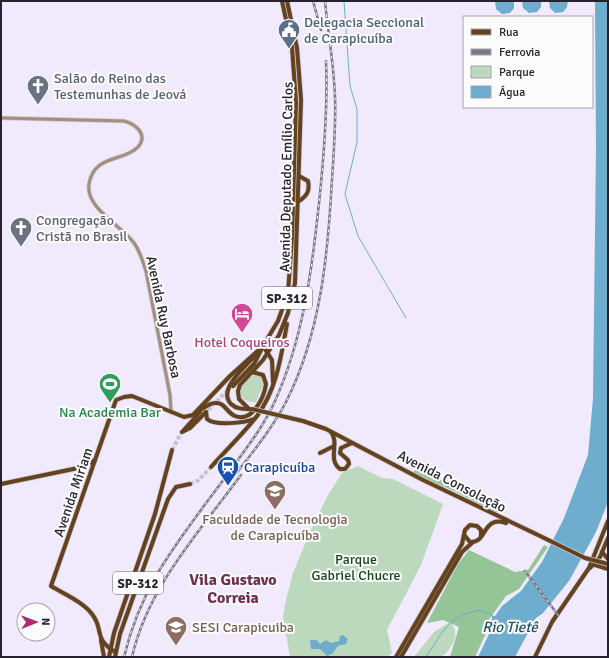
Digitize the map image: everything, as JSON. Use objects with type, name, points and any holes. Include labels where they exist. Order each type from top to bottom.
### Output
[{"type":"main road","name":"Avenida Deputado Emílio Carlos","points":[[250,409],[241,409],[233,405],[228,399],[228,388],[263,346],[275,327],[284,308],[291,272],[296,102],[292,47],[282,1]]},
{"type":"main road","name":"Avenida Deputado Emílio Carlos","points":[[250,409],[240,401],[238,391],[240,385],[274,345],[288,313],[295,283],[301,114],[296,41],[287,1]]},
{"type":"main road","points":[[299,176],[308,181],[309,187],[307,195],[299,201]]},
{"type":"main road","name":"SP-312","points":[[211,467],[256,417],[273,386],[277,374],[288,313]]},
{"type":"main road","name":"Avenida Deputado Emílio Carlos","points":[[193,415],[263,346]]},
{"type":"main road","points":[[233,386],[254,364],[263,346],[274,367],[273,386]]},
{"type":"main road","points":[[181,433],[205,411],[209,404],[216,402],[236,417],[246,417],[252,413],[266,384],[263,375],[252,372]]},
{"type":"main road","name":"Avenida Miriam","points":[[101,640],[96,622],[89,611],[51,586],[114,404],[118,398],[132,396],[171,411]]},
{"type":"main road","name":"Avenida Consolação","points":[[250,409],[303,421],[326,429],[515,525],[585,558],[608,564]]},
{"type":"main road","points":[[171,411],[184,416],[205,411]]},
{"type":"main road","points":[[205,411],[207,419],[213,422],[240,422],[256,417]]},
{"type":"main road","points":[[326,429],[334,436],[335,464],[340,469],[344,470],[348,466],[349,462],[340,453],[340,450],[344,445],[353,443]]},
{"type":"main road","points":[[320,453],[334,446]]},
{"type":"main road","name":"SP-312","points":[[109,657],[110,648],[155,514],[172,450]]},
{"type":"main road","points":[[1,484],[83,467],[96,459]]},
{"type":"main road","points":[[83,467],[88,470],[90,475]]},
{"type":"main road","name":"SP-312","points":[[115,657],[162,515],[174,489],[178,486],[190,484]]},
{"type":"main road","points":[[591,566],[608,521]]},
{"type":"main road","points":[[401,657],[462,552],[473,542],[478,541],[487,527],[494,522],[515,525]]},
{"type":"main road","points":[[396,657],[465,536],[464,532],[467,527],[474,525],[480,528],[481,536]]},
{"type":"main road","points":[[465,536],[468,541],[473,542]]},
{"type":"main road","points":[[535,657],[552,622],[602,552],[608,538]]},
{"type":"main road","points":[[602,552],[608,559]]},
{"type":"main road","points":[[591,566],[608,569]]},
{"type":"main road","points":[[101,640],[116,652]]},
{"type":"main road","points":[[101,640],[104,657]]},
{"type":"street","name":"Avenida Ruy Barbosa","points":[[1,118],[124,121],[135,125],[140,130],[142,138],[138,147],[133,151],[107,160],[99,167],[90,180],[89,192],[96,205],[130,238],[140,255],[146,271],[171,411]]},
{"type":"green space","points":[[254,375],[262,376],[263,385],[256,402],[243,399],[240,394],[242,387]]},
{"type":"green space","name":"Parque Gabriel Chucre","points":[[358,466],[382,478],[393,479],[443,504],[421,565],[387,630],[392,653],[387,657],[290,657],[283,617],[293,573],[310,532],[328,495],[342,473]]},
{"type":"green space","points":[[416,468],[506,510],[503,513],[495,512],[456,492],[413,473]]},
{"type":"green space","points":[[544,545],[548,547],[519,589],[506,596],[488,621],[488,629],[475,657],[450,657],[459,627],[443,620],[427,623],[458,564],[469,550],[515,572],[528,570]]},
{"type":"green space","points":[[450,622],[455,631],[455,636],[454,641],[445,654],[441,657],[414,657],[434,632]]},
{"type":"water","points":[[495,1],[514,1],[514,8],[510,13],[502,14],[496,9]]},
{"type":"water","points":[[522,1],[541,1],[541,7],[537,12],[529,13],[523,8]]},
{"type":"water","points":[[549,1],[568,1],[567,7],[563,12],[555,13],[550,8]]},
{"type":"water","name":"Rio Tietê","points":[[595,1],[608,1],[608,502],[596,532],[569,581],[543,613],[536,618],[515,657],[478,657],[491,630],[492,616],[495,616],[502,606],[521,591],[542,562],[564,518],[588,455],[593,398],[596,147]]},
{"type":"water","points":[[343,635],[348,639],[346,644],[338,646],[333,653],[327,656],[320,649],[311,649],[310,640],[317,640],[320,644],[326,640],[331,643],[339,641],[340,636]]},
{"type":"waterway","points":[[344,1],[350,86],[357,109],[357,142],[345,194],[358,236],[406,318]]},
{"type":"waterway","points":[[426,657],[442,632],[453,621],[461,616],[481,610],[493,616]]},
{"type":"tunnel","points":[[208,410],[228,390]]},
{"type":"tunnel","points":[[172,450],[181,433]]},
{"type":"tunnel","points":[[190,484],[199,480],[211,467]]},
{"type":"railway","points":[[313,1],[321,30]]},
{"type":"railway","points":[[232,479],[268,432],[286,402],[298,376],[307,349],[321,293],[328,236],[335,117],[333,73],[325,1]]},
{"type":"railway","points":[[227,475],[265,421],[275,401],[293,353],[305,304],[321,185],[326,114],[326,61]]},
{"type":"railway","points":[[132,657],[140,631],[162,584],[192,539],[241,475]]},
{"type":"railway","points":[[124,657],[141,606],[164,562],[224,479]]},
{"type":"railway","points":[[525,571],[558,615]]},
{"type":"place","name":"Delegacia Seccional de Carapicuíba","points":[[289,50]]},
{"type":"place","name":"Salão do Reino das Testemunhas de Jeová","points":[[38,106]]},
{"type":"place","name":"Congregação Cristã no Brasil","points":[[21,248]]},
{"type":"place","name":"Hotel Coqueiros","points":[[242,334]]},
{"type":"place","name":"Na Academia Bar","points":[[110,404]]},
{"type":"place","name":"Carapicuíba","points":[[228,486]]},
{"type":"place","name":"Faculdade de Tecnologia de Carapicuíba","points":[[275,510]]},
{"type":"place","name":"SESI Carapicuiba","points":[[176,646]]},
{"type":"district","name":"Vila Gustavo Correia","points":[[233,588]]}]
